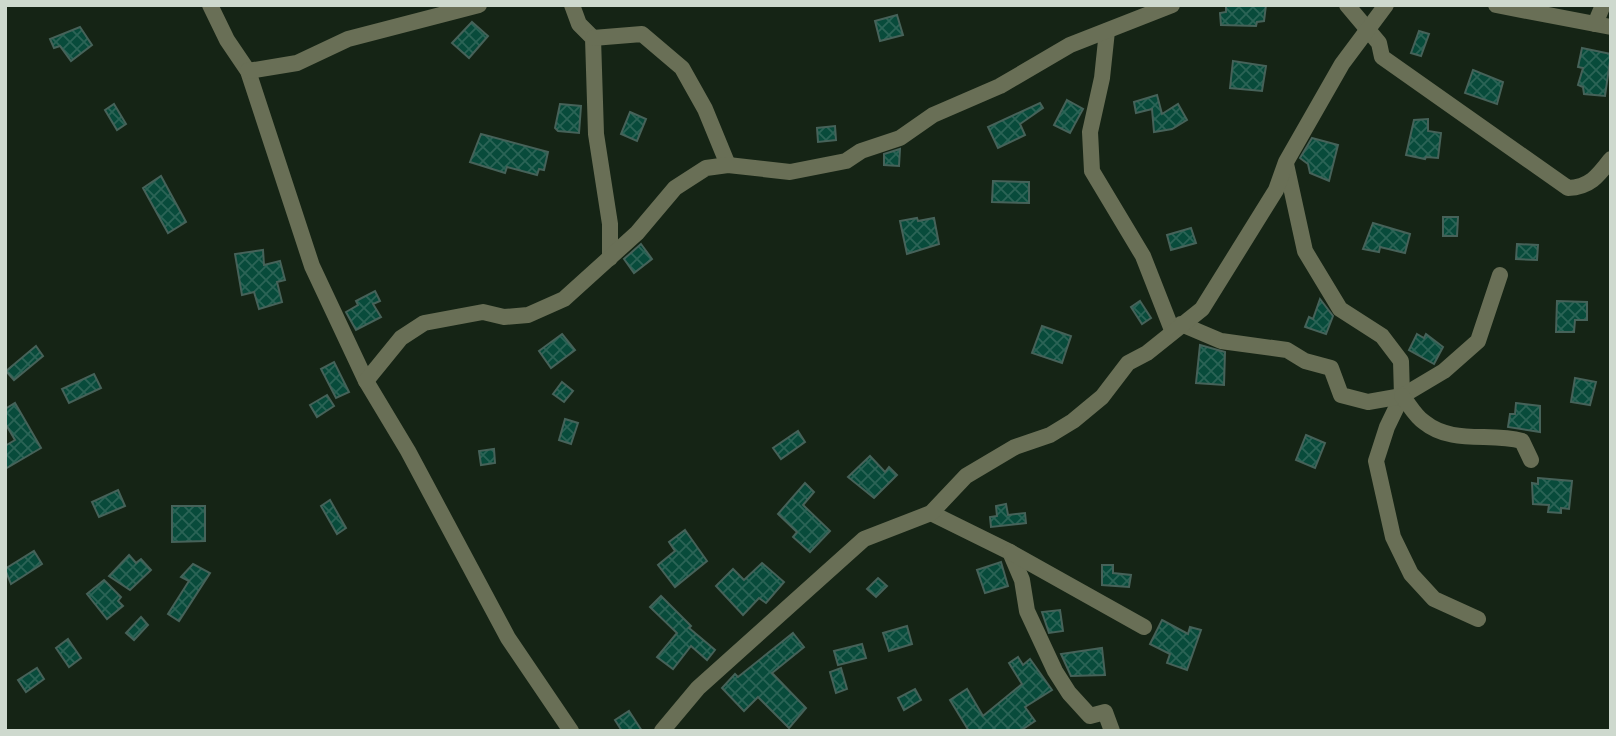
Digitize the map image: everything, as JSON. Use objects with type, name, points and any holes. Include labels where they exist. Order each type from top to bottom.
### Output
[{"type":"street","points":[[210,5],[226,40],[248,71],[312,266],[366,381],[408,451],[508,638],[565,729]]},
{"type":"street","points":[[248,71],[297,63],[348,39],[479,5]]},
{"type":"street","points":[[572,5],[579,24],[593,38],[596,134],[610,224],[610,258]]},
{"type":"street","points":[[366,381],[401,338],[424,323],[483,312],[504,317],[528,315],[564,299],[638,233],[675,188],[706,168],[728,165],[790,172],[846,161],[861,151],[900,138],[933,115],[1000,86],[1070,46],[1172,5]]},
{"type":"street","points":[[1347,5],[1378,43],[1382,57],[1567,188],[1581,187],[1594,181],[1611,159]]},
{"type":"street","points":[[662,731],[698,688],[864,539],[931,513],[966,475],[1015,447],[1050,435],[1073,421],[1102,397],[1128,363],[1146,353],[1202,309],[1276,190],[1286,162],[1342,64],[1386,5]]},
{"type":"street","points":[[1496,5],[1603,26],[1603,5]]},
{"type":"street","points":[[1107,31],[1102,78],[1090,132],[1092,171],[1143,256],[1177,327],[1221,341],[1287,350],[1305,361],[1331,368],[1342,395],[1368,402],[1402,396],[1444,371],[1478,341],[1500,275]]},
{"type":"street","points":[[593,38],[642,34],[682,68],[705,109],[728,165]]},
{"type":"street","points":[[1286,162],[1305,251],[1340,309],[1382,336],[1401,361],[1402,396],[1387,427],[1377,461],[1393,537],[1411,574],[1434,599],[1478,619]]},
{"type":"street","points":[[1402,396],[1424,422],[1458,437],[1505,436],[1522,440],[1531,460]]},
{"type":"street","points":[[931,513],[1010,552],[1144,627]]},
{"type":"street","points":[[1010,552],[1022,580],[1027,611],[1055,671],[1069,694],[1090,716],[1105,712],[1112,731]]},
{"type":"building","points":[[1226,5],[1266,5],[1264,21],[1257,22],[1256,26],[1221,25],[1220,13],[1226,12]]},
{"type":"building","points":[[897,15],[903,35],[880,41],[875,21]]},
{"type":"building","points":[[472,22],[488,36],[469,58],[452,43]]},
{"type":"building","points":[[80,27],[92,45],[71,61],[60,46],[54,48],[50,39]]},
{"type":"building","points":[[1419,31],[1429,34],[1421,56],[1411,53]]},
{"type":"building","points":[[1582,48],[1611,54],[1605,96],[1584,94],[1583,87],[1578,85],[1583,68],[1578,67]]},
{"type":"building","points":[[1233,61],[1266,66],[1262,91],[1230,88]]},
{"type":"building","points":[[1473,70],[1503,82],[1497,104],[1465,93]]},
{"type":"building","points":[[1157,95],[1162,114],[1178,104],[1187,120],[1172,129],[1154,132],[1152,109],[1136,113],[1134,102]]},
{"type":"building","points":[[1067,100],[1083,109],[1070,133],[1054,125]]},
{"type":"building","points":[[1040,103],[1043,108],[1020,124],[1025,135],[998,148],[988,127]]},
{"type":"building","points":[[114,104],[126,124],[117,130],[105,110]]},
{"type":"building","points":[[560,104],[581,106],[579,133],[558,131],[555,128]]},
{"type":"building","points":[[630,112],[646,119],[637,141],[621,134]]},
{"type":"building","points":[[1428,119],[1428,131],[1441,133],[1438,158],[1425,159],[1406,155],[1414,120]]},
{"type":"building","points":[[835,126],[836,140],[818,142],[817,128]]},
{"type":"building","points":[[481,134],[548,152],[544,170],[539,169],[537,175],[507,167],[505,173],[470,162]]},
{"type":"building","points":[[1312,138],[1338,145],[1329,181],[1310,173],[1308,164],[1300,158]]},
{"type":"building","points":[[900,149],[899,166],[884,165],[884,154]]},
{"type":"building","points":[[161,176],[186,222],[168,233],[143,188]]},
{"type":"building","points":[[993,181],[1029,182],[1029,203],[992,202]]},
{"type":"building","points":[[1443,217],[1458,217],[1457,236],[1443,236]]},
{"type":"building","points":[[917,218],[918,221],[934,218],[939,244],[907,254],[900,221]]},
{"type":"building","points":[[1373,223],[1410,234],[1405,253],[1380,247],[1379,252],[1363,249]]},
{"type":"building","points":[[1191,228],[1196,243],[1171,250],[1167,235]]},
{"type":"building","points":[[641,244],[652,259],[634,273],[624,259]]},
{"type":"building","points":[[1517,244],[1538,245],[1537,260],[1516,259]]},
{"type":"building","points":[[263,250],[264,265],[280,261],[285,280],[277,282],[282,302],[259,309],[254,292],[242,295],[235,254]]},
{"type":"building","points":[[375,291],[380,301],[373,304],[381,317],[356,330],[346,312],[358,305],[356,301]]},
{"type":"building","points":[[1320,299],[1333,316],[1326,334],[1305,327],[1309,317],[1313,319]]},
{"type":"building","points":[[1140,301],[1151,318],[1142,324],[1131,307]]},
{"type":"building","points":[[1557,301],[1587,302],[1587,320],[1575,320],[1574,332],[1556,332]]},
{"type":"building","points":[[1042,326],[1071,336],[1062,363],[1032,353]]},
{"type":"building","points":[[562,334],[575,350],[551,368],[539,351]]},
{"type":"building","points":[[1417,334],[1424,338],[1426,334],[1443,347],[1434,364],[1409,350]]},
{"type":"building","points":[[1200,345],[1225,352],[1224,385],[1196,383]]},
{"type":"building","points":[[36,346],[43,356],[14,380],[6,371]]},
{"type":"building","points":[[334,362],[349,392],[336,398],[321,369]]},
{"type":"building","points":[[94,374],[101,388],[69,403],[62,389]]},
{"type":"building","points":[[1575,378],[1596,382],[1590,405],[1571,402]]},
{"type":"building","points":[[562,382],[573,391],[564,402],[553,394]]},
{"type":"building","points":[[327,395],[334,406],[317,417],[310,405]]},
{"type":"building","points":[[15,403],[41,448],[5,469],[5,446],[15,440],[5,423],[5,409]]},
{"type":"building","points":[[1516,403],[1540,406],[1540,432],[1508,427],[1510,414],[1515,414]]},
{"type":"building","points":[[565,419],[578,423],[571,444],[559,440]]},
{"type":"building","points":[[798,431],[805,442],[781,459],[773,448]]},
{"type":"building","points":[[1306,435],[1325,443],[1315,468],[1296,460]]},
{"type":"building","points":[[494,449],[495,463],[481,465],[479,451]]},
{"type":"building","points":[[870,456],[885,472],[889,467],[897,475],[874,498],[848,477]]},
{"type":"building","points":[[1538,478],[1572,481],[1569,509],[1561,508],[1561,513],[1548,512],[1549,505],[1533,504],[1532,483],[1538,484]]},
{"type":"building","points":[[805,483],[814,492],[803,505],[830,531],[810,552],[793,537],[797,532],[778,514]]},
{"type":"building","points":[[118,490],[125,506],[99,517],[92,502]]},
{"type":"building","points":[[330,500],[346,528],[337,534],[321,506]]},
{"type":"building","points":[[1006,504],[1008,515],[1025,513],[1026,523],[991,527],[990,517],[997,516],[996,506]]},
{"type":"building","points":[[172,506],[205,506],[205,541],[172,542]]},
{"type":"building","points":[[685,530],[707,561],[675,587],[658,565],[675,551],[669,542]]},
{"type":"building","points":[[34,551],[42,564],[11,584],[5,569]]},
{"type":"building","points":[[129,555],[136,563],[141,559],[151,570],[130,590],[109,576]]},
{"type":"building","points":[[1001,562],[1008,586],[985,593],[977,570]]},
{"type":"building","points":[[762,563],[784,582],[766,603],[759,598],[743,615],[716,586],[733,569],[744,580]]},
{"type":"building","points":[[193,564],[210,573],[179,621],[168,614],[189,581],[181,577]]},
{"type":"building","points":[[1102,565],[1113,565],[1113,573],[1131,575],[1129,587],[1102,585]]},
{"type":"building","points":[[878,578],[887,586],[876,597],[867,589]]},
{"type":"building","points":[[104,580],[121,597],[118,601],[123,606],[107,619],[87,594]]},
{"type":"building","points":[[661,596],[691,626],[689,628],[715,650],[707,660],[691,646],[673,669],[657,657],[677,633],[650,607]]},
{"type":"building","points":[[1060,610],[1063,631],[1049,633],[1042,612]]},
{"type":"building","points":[[141,617],[148,625],[134,640],[126,633]]},
{"type":"building","points":[[1162,620],[1188,634],[1190,627],[1201,630],[1187,670],[1167,663],[1170,654],[1150,644]]},
{"type":"building","points":[[907,626],[912,644],[889,651],[883,633]]},
{"type":"building","points":[[793,633],[804,647],[772,673],[806,708],[789,728],[758,697],[744,711],[722,688],[735,674],[738,677]]},
{"type":"building","points":[[68,639],[81,658],[69,667],[56,648]]},
{"type":"building","points":[[862,644],[866,658],[838,665],[834,651]]},
{"type":"building","points":[[1102,648],[1105,675],[1071,676],[1061,654]]},
{"type":"building","points":[[1018,657],[1023,665],[1030,659],[1052,690],[1025,707],[1035,721],[1020,731],[969,731],[950,700],[967,689],[983,716],[1022,684],[1009,663]]},
{"type":"building","points":[[37,668],[44,679],[26,692],[18,680]]},
{"type":"building","points":[[841,668],[847,689],[836,693],[830,672]]},
{"type":"building","points":[[915,689],[921,700],[904,710],[898,698]]},
{"type":"building","points":[[629,711],[642,731],[622,731],[615,720]]}]
